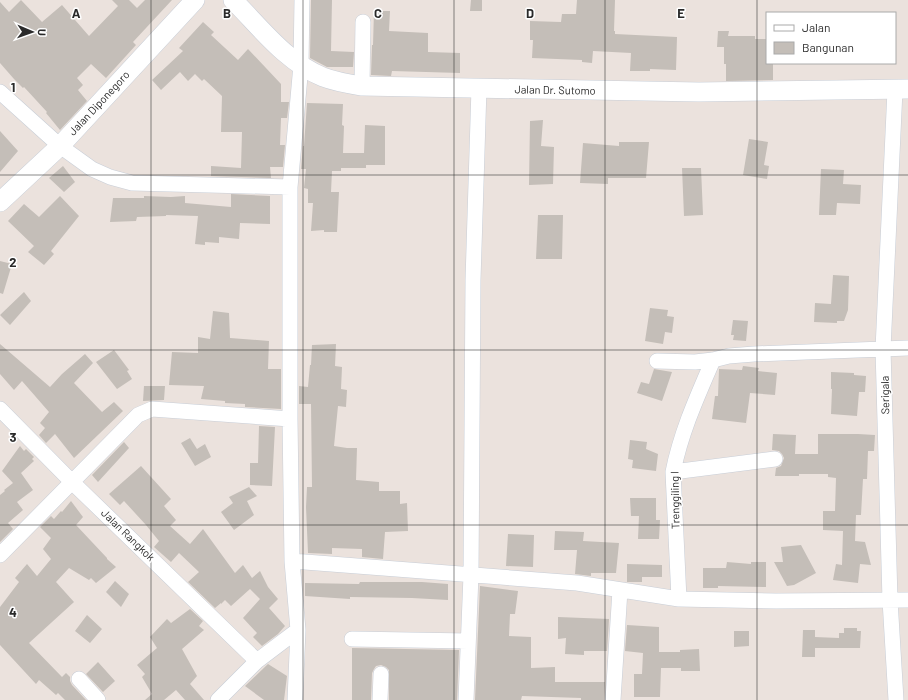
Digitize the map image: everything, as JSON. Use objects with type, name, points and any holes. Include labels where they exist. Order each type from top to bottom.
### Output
[{"type":"street","name":"Jalan Diponegoro","points":[[0,202],[60,146],[195,0]]},
{"type":"street","name":"Jalan Dr. Sutomo","points":[[233,0],[283,51],[301,65],[323,77],[344,84],[362,86],[699,92],[901,90]]},
{"type":"street","points":[[296,700],[298,630],[292,561],[290,419],[290,187],[301,65],[302,0]]},
{"type":"street","points":[[362,86],[363,22]]},
{"type":"street","points":[[466,700],[471,575],[473,280],[479,88]]},
{"type":"street","name":"Serigala","points":[[896,700],[890,600],[884,349],[901,90]]},
{"type":"street","points":[[0,92],[60,146],[92,169],[110,177],[132,182],[290,187]]},
{"type":"street","points":[[657,361],[695,362],[729,356],[754,354],[908,348]]},
{"type":"street","name":"Trenggiling I","points":[[679,599],[673,472],[689,415],[713,360]]},
{"type":"street","name":"Jalan Rangkok","points":[[0,409],[72,482],[257,661]]},
{"type":"street","points":[[0,555],[138,415],[152,409],[290,419]]},
{"type":"street","points":[[673,472],[775,459]]},
{"type":"street","points":[[292,561],[576,583],[679,599],[776,601],[908,600]]},
{"type":"street","points":[[613,700],[620,590]]},
{"type":"street","points":[[218,700],[257,661],[298,630]]},
{"type":"street","points":[[352,639],[468,641]]},
{"type":"street","points":[[380,700],[381,674]]},
{"type":"street","points":[[79,679],[98,700]]},
{"type":"building","points":[[21,0],[42,22],[62,5],[89,36],[118,6],[112,0],[129,0],[137,8],[145,0],[172,0],[133,42],[136,45],[106,78],[91,64],[77,78],[83,85],[78,90],[87,101],[60,130],[46,113],[47,112],[0,63],[0,2],[9,12]]},
{"type":"building","points":[[311,0],[332,0],[331,51],[354,52],[353,67],[327,67],[310,58]]},
{"type":"building","points":[[471,0],[482,0],[482,11],[470,11]]},
{"type":"building","points":[[577,0],[615,0],[615,34],[677,37],[676,70],[650,69],[650,71],[630,71],[631,53],[593,51],[592,63],[582,62],[582,60],[532,58],[533,40],[530,40],[530,21],[561,22],[562,14],[576,14]]},
{"type":"building","points":[[374,11],[390,11],[389,31],[428,33],[428,52],[460,53],[460,73],[392,71],[391,76],[371,75]]},
{"type":"building","points":[[203,22],[214,32],[211,35],[238,60],[248,49],[281,84],[281,102],[289,102],[287,118],[281,118],[280,145],[285,145],[283,167],[270,167],[271,178],[211,176],[211,166],[241,168],[242,132],[221,132],[222,96],[204,79],[202,81],[195,74],[188,81],[180,72],[161,90],[152,80],[183,51],[179,48]]},
{"type":"building","points":[[718,31],[729,31],[728,36],[755,36],[755,39],[766,39],[766,64],[773,64],[773,80],[726,81],[724,47],[717,47]]},
{"type":"building","points":[[307,103],[343,104],[343,153],[364,153],[365,125],[385,126],[385,165],[366,165],[366,168],[341,168],[341,171],[332,171],[331,192],[339,192],[337,232],[324,232],[324,230],[311,231],[313,203],[308,203],[308,189],[304,188],[306,169],[301,169]]},
{"type":"building","points":[[543,120],[541,146],[554,147],[553,184],[529,185],[530,121]]},
{"type":"building","points":[[0,131],[18,151],[0,172]]},
{"type":"building","points":[[749,139],[768,142],[764,165],[769,166],[767,179],[743,175]]},
{"type":"building","points":[[619,142],[649,142],[646,178],[608,178],[608,184],[580,183],[583,143],[619,146]]},
{"type":"building","points":[[63,166],[75,182],[64,192],[49,178]]},
{"type":"building","points":[[682,168],[701,168],[703,215],[684,216]]},
{"type":"building","points":[[821,169],[844,170],[843,184],[861,185],[860,204],[837,203],[836,215],[819,215]]},
{"type":"building","points":[[231,194],[270,196],[270,224],[240,223],[239,239],[219,237],[219,243],[205,242],[205,245],[195,244],[198,216],[166,215],[137,217],[136,221],[110,222],[113,198],[185,196],[185,203],[231,207]]},
{"type":"building","points":[[60,196],[79,216],[51,251],[54,254],[44,265],[28,252],[34,246],[8,221],[24,204],[39,217]]},
{"type":"building","points":[[538,215],[563,215],[562,259],[536,259]]},
{"type":"building","points":[[0,261],[12,264],[3,294],[0,293]]},
{"type":"building","points":[[833,275],[849,276],[848,310],[844,321],[837,321],[837,323],[814,322],[815,303],[831,304]]},
{"type":"building","points":[[24,292],[31,301],[10,325],[0,315]]},
{"type":"building","points":[[650,308],[668,310],[667,316],[674,317],[672,333],[665,332],[663,344],[645,341]]},
{"type":"building","points":[[213,311],[229,313],[230,338],[269,341],[268,369],[281,369],[281,409],[245,407],[245,404],[225,403],[225,401],[201,399],[204,386],[169,385],[172,352],[198,353],[198,337],[210,339]]},
{"type":"building","points":[[733,320],[748,321],[746,341],[733,340],[734,335],[731,335]]},
{"type":"building","points":[[0,344],[50,387],[62,374],[85,354],[93,363],[74,383],[102,412],[114,402],[123,411],[74,458],[55,434],[46,443],[39,435],[45,428],[40,423],[49,412],[22,381],[14,390],[0,374]]},
{"type":"building","points":[[336,344],[335,366],[342,367],[341,389],[347,390],[346,407],[338,406],[334,446],[357,448],[356,480],[379,482],[379,491],[400,491],[400,504],[407,503],[408,531],[385,532],[383,559],[362,557],[362,549],[332,548],[332,554],[308,553],[306,507],[307,487],[312,487],[311,404],[299,404],[299,386],[308,387],[312,345]]},
{"type":"building","points":[[114,350],[129,370],[127,371],[132,379],[117,389],[96,362]]},
{"type":"building","points":[[743,366],[759,368],[758,371],[777,373],[775,395],[750,393],[746,423],[712,419],[715,396],[718,396],[719,369],[742,370]]},
{"type":"building","points":[[654,369],[672,372],[662,401],[637,393],[641,382],[649,384]]},
{"type":"building","points":[[831,372],[854,373],[854,375],[866,376],[865,392],[859,392],[857,416],[831,414]]},
{"type":"building","points":[[144,386],[165,386],[164,400],[143,401]]},
{"type":"building","points":[[259,426],[275,427],[272,486],[250,485],[250,463],[258,463]]},
{"type":"building","points":[[773,434],[796,435],[795,454],[818,454],[818,434],[875,435],[874,451],[868,451],[867,479],[863,479],[861,515],[856,515],[855,541],[865,542],[871,565],[860,564],[858,583],[833,580],[836,564],[842,565],[843,531],[823,530],[823,511],[835,511],[836,478],[828,477],[828,474],[775,476],[776,468],[781,466],[784,458],[779,451],[772,450]]},
{"type":"building","points":[[190,438],[197,449],[205,444],[211,457],[195,466],[181,443]]},
{"type":"building","points":[[630,440],[647,442],[646,449],[658,454],[656,471],[632,468],[633,460],[628,459]]},
{"type":"building","points":[[124,442],[129,448],[98,482],[92,475]]},
{"type":"building","points":[[20,446],[24,451],[26,449],[34,457],[32,459],[34,461],[21,473],[33,490],[17,502],[23,510],[8,523],[13,529],[0,542],[0,495],[13,483],[2,471]]},
{"type":"building","points":[[141,466],[171,499],[164,506],[176,520],[170,526],[190,544],[203,529],[235,573],[243,565],[252,578],[260,571],[268,587],[278,599],[269,608],[285,626],[278,634],[262,646],[253,637],[257,633],[243,618],[260,599],[250,589],[231,606],[225,600],[215,608],[188,582],[199,572],[179,553],[171,562],[154,547],[159,541],[146,525],[124,501],[120,505],[109,494]]},
{"type":"building","points":[[249,487],[257,496],[247,501],[254,515],[234,530],[221,512],[233,503],[229,497]]},
{"type":"building","points":[[630,498],[656,498],[656,520],[660,520],[659,539],[638,539],[639,516],[631,516]]},
{"type":"building","points":[[71,501],[83,517],[76,525],[116,567],[96,583],[91,578],[89,580],[69,568],[56,582],[74,602],[29,643],[62,677],[66,673],[70,677],[72,685],[86,700],[65,700],[58,693],[56,695],[39,680],[36,684],[0,645],[0,607],[19,582],[15,578],[27,564],[37,576],[51,559],[43,549],[51,538],[40,527],[51,516],[54,519]]},
{"type":"building","points":[[555,531],[584,532],[583,541],[619,543],[616,573],[591,573],[591,576],[575,574],[577,550],[554,550]]},
{"type":"building","points":[[508,534],[534,535],[533,567],[506,566]]},
{"type":"building","points":[[801,545],[816,573],[794,585],[787,586],[774,562],[783,562],[781,547]]},
{"type":"building","points":[[727,562],[751,564],[751,562],[766,562],[766,587],[718,586],[718,588],[703,588],[703,568],[726,568]]},
{"type":"building","points":[[627,564],[662,565],[662,577],[642,577],[642,582],[627,582]]},
{"type":"building","points":[[115,581],[129,594],[121,607],[106,592]]},
{"type":"building","points":[[360,582],[422,582],[448,584],[448,600],[350,597],[350,599],[305,596],[305,583],[359,584]]},
{"type":"building","points":[[480,586],[518,591],[515,614],[510,614],[509,636],[531,637],[531,668],[555,667],[555,682],[605,682],[604,700],[522,696],[521,700],[475,700]]},
{"type":"building","points":[[190,609],[203,621],[199,626],[204,630],[182,649],[197,676],[190,684],[204,700],[185,700],[176,690],[164,700],[145,700],[152,694],[142,677],[145,674],[137,665],[157,648],[150,637],[167,619],[171,623]]},
{"type":"building","points":[[87,615],[102,629],[90,643],[75,631]]},
{"type":"building","points":[[558,617],[609,619],[607,651],[584,651],[584,655],[565,654],[566,638],[558,639]]},
{"type":"building","points":[[627,625],[659,627],[659,652],[680,652],[680,650],[699,649],[700,671],[681,671],[681,668],[661,668],[660,697],[634,697],[634,674],[642,674],[643,653],[625,651]]},
{"type":"building","points":[[844,628],[857,628],[857,631],[861,631],[860,648],[815,648],[815,657],[802,657],[803,630],[815,630],[815,637],[839,638],[839,633],[844,633]]},
{"type":"building","points":[[734,631],[749,631],[749,646],[734,647]]},
{"type":"building","points":[[352,648],[459,650],[457,700],[389,700],[389,670],[381,665],[376,666],[372,673],[371,700],[352,700]]},
{"type":"building","points":[[98,662],[115,681],[103,692],[86,674]]},
{"type":"building","points":[[268,664],[287,676],[284,700],[264,700],[245,686]]}]
